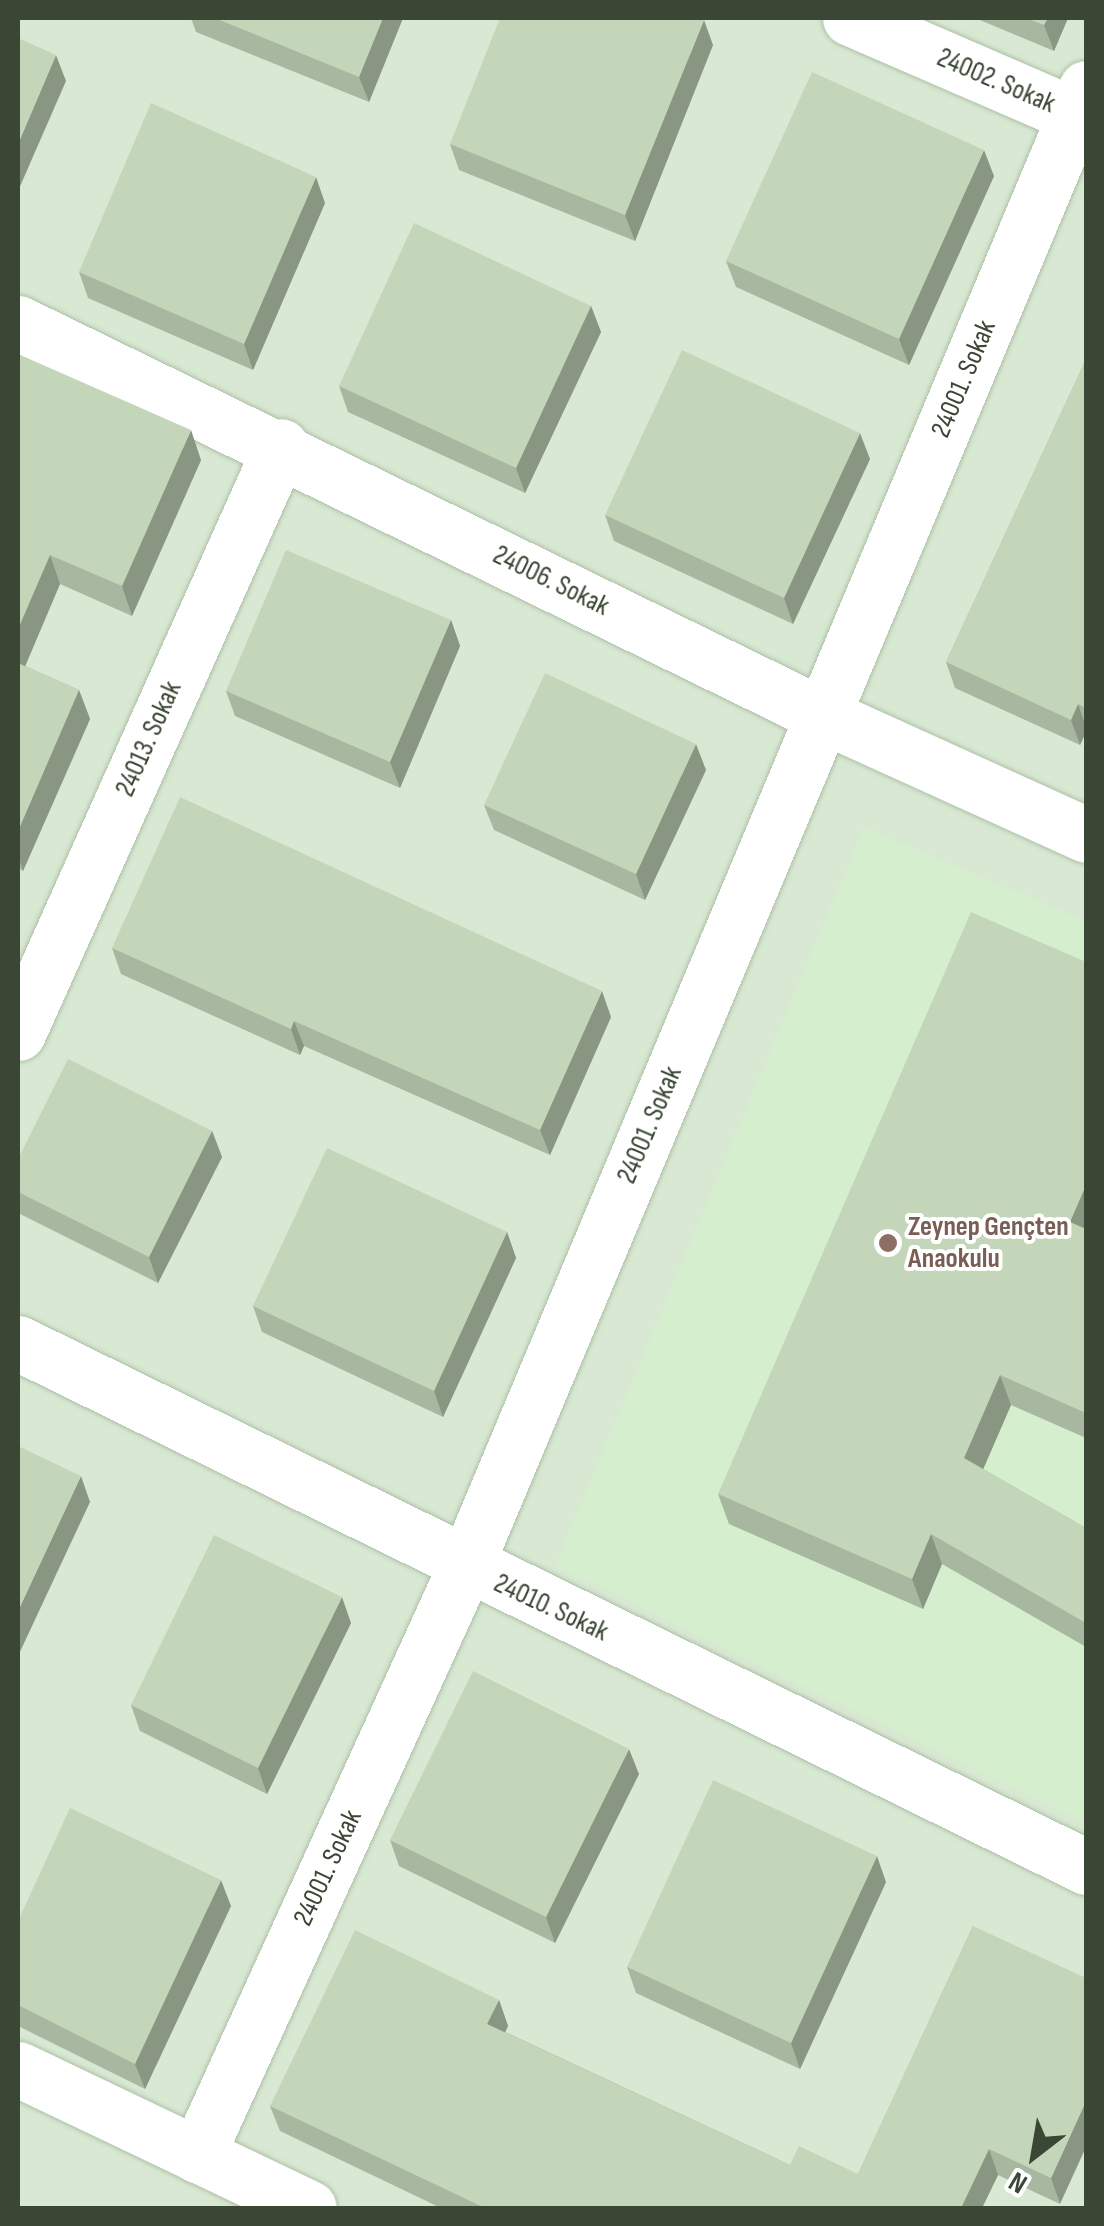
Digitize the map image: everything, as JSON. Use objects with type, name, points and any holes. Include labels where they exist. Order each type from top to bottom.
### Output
[{"type":"street","name":"24002. Sokak","points":[[850,18],[1083,108]]},
{"type":"street","name":"24001. Sokak","points":[[196,2155],[465,1567],[822,715],[1083,108]]},
{"type":"street","name":"24006. Sokak","points":[[18,322],[281,446],[822,715],[1086,836]]},
{"type":"street","name":"24013. Sokak","points":[[18,1033],[281,446]]},
{"type":"street","name":"24010. Sokak","points":[[18,1344],[465,1567],[1086,1867]]},
{"type":"street","points":[[18,2069],[308,2208]]},
{"type":"shaded area","points":[[18,18],[1086,18],[1086,2208],[18,2208]]},
{"type":"shaded area","name":"Zeynep Gençten Anaokulu","points":[[864,827],[1086,921],[1086,1823],[555,1566]]},
{"type":"building","points":[[215,18],[383,18],[359,77]]},
{"type":"building","points":[[500,18],[704,20],[625,215],[450,144]]},
{"type":"building","points":[[1026,18],[1048,18],[1044,25]]},
{"type":"building","points":[[18,38],[56,55],[18,144]]},
{"type":"building","points":[[812,72],[984,150],[899,339],[726,261]]},
{"type":"building","points":[[151,103],[316,177],[244,344],[79,272]]},
{"type":"building","points":[[414,223],[591,306],[516,468],[339,386]]},
{"type":"building","points":[[682,350],[860,433],[784,598],[605,515]]},
{"type":"building","points":[[18,354],[191,430],[122,586],[50,555],[18,629]]},
{"type":"building","points":[[1086,359],[1086,708],[1078,704],[1071,720],[946,662]]},
{"type":"building","points":[[286,550],[451,620],[390,762],[226,691]]},
{"type":"building","points":[[18,663],[79,690],[18,831]]},
{"type":"building","points":[[545,673],[696,744],[636,874],[484,805]]},
{"type":"building","points":[[180,797],[602,991],[540,1130],[294,1021],[291,1029],[112,948]]},
{"type":"building","points":[[971,912],[1086,962],[1086,1185],[1070,1222],[1086,1229],[1086,1413],[1000,1375],[964,1458],[1086,1528],[1086,1623],[931,1534],[912,1579],[718,1494]]},
{"type":"building","points":[[68,1059],[212,1131],[149,1257],[18,1192],[18,1159]]},
{"type":"building","points":[[327,1148],[507,1232],[434,1391],[253,1306]]},
{"type":"building","points":[[18,1446],[81,1476],[18,1611]]},
{"type":"building","points":[[214,1535],[342,1597],[258,1768],[131,1705]]},
{"type":"building","points":[[473,1671],[629,1749],[546,1917],[390,1840]]},
{"type":"building","points":[[713,1780],[877,1856],[791,2043],[627,1967]]},
{"type":"building","points":[[70,1808],[221,1880],[135,2064],[18,2005],[18,1921]]},
{"type":"building","points":[[973,1926],[1086,1978],[1086,2101],[1051,2178],[989,2149],[961,2208],[485,2208],[270,2106],[355,1930],[499,2000],[487,2024],[790,2165],[799,2146],[858,2174]]},
{"type":"place","name":"Zeynep Gençten Anaokulu","points":[[888,1243]]}]
